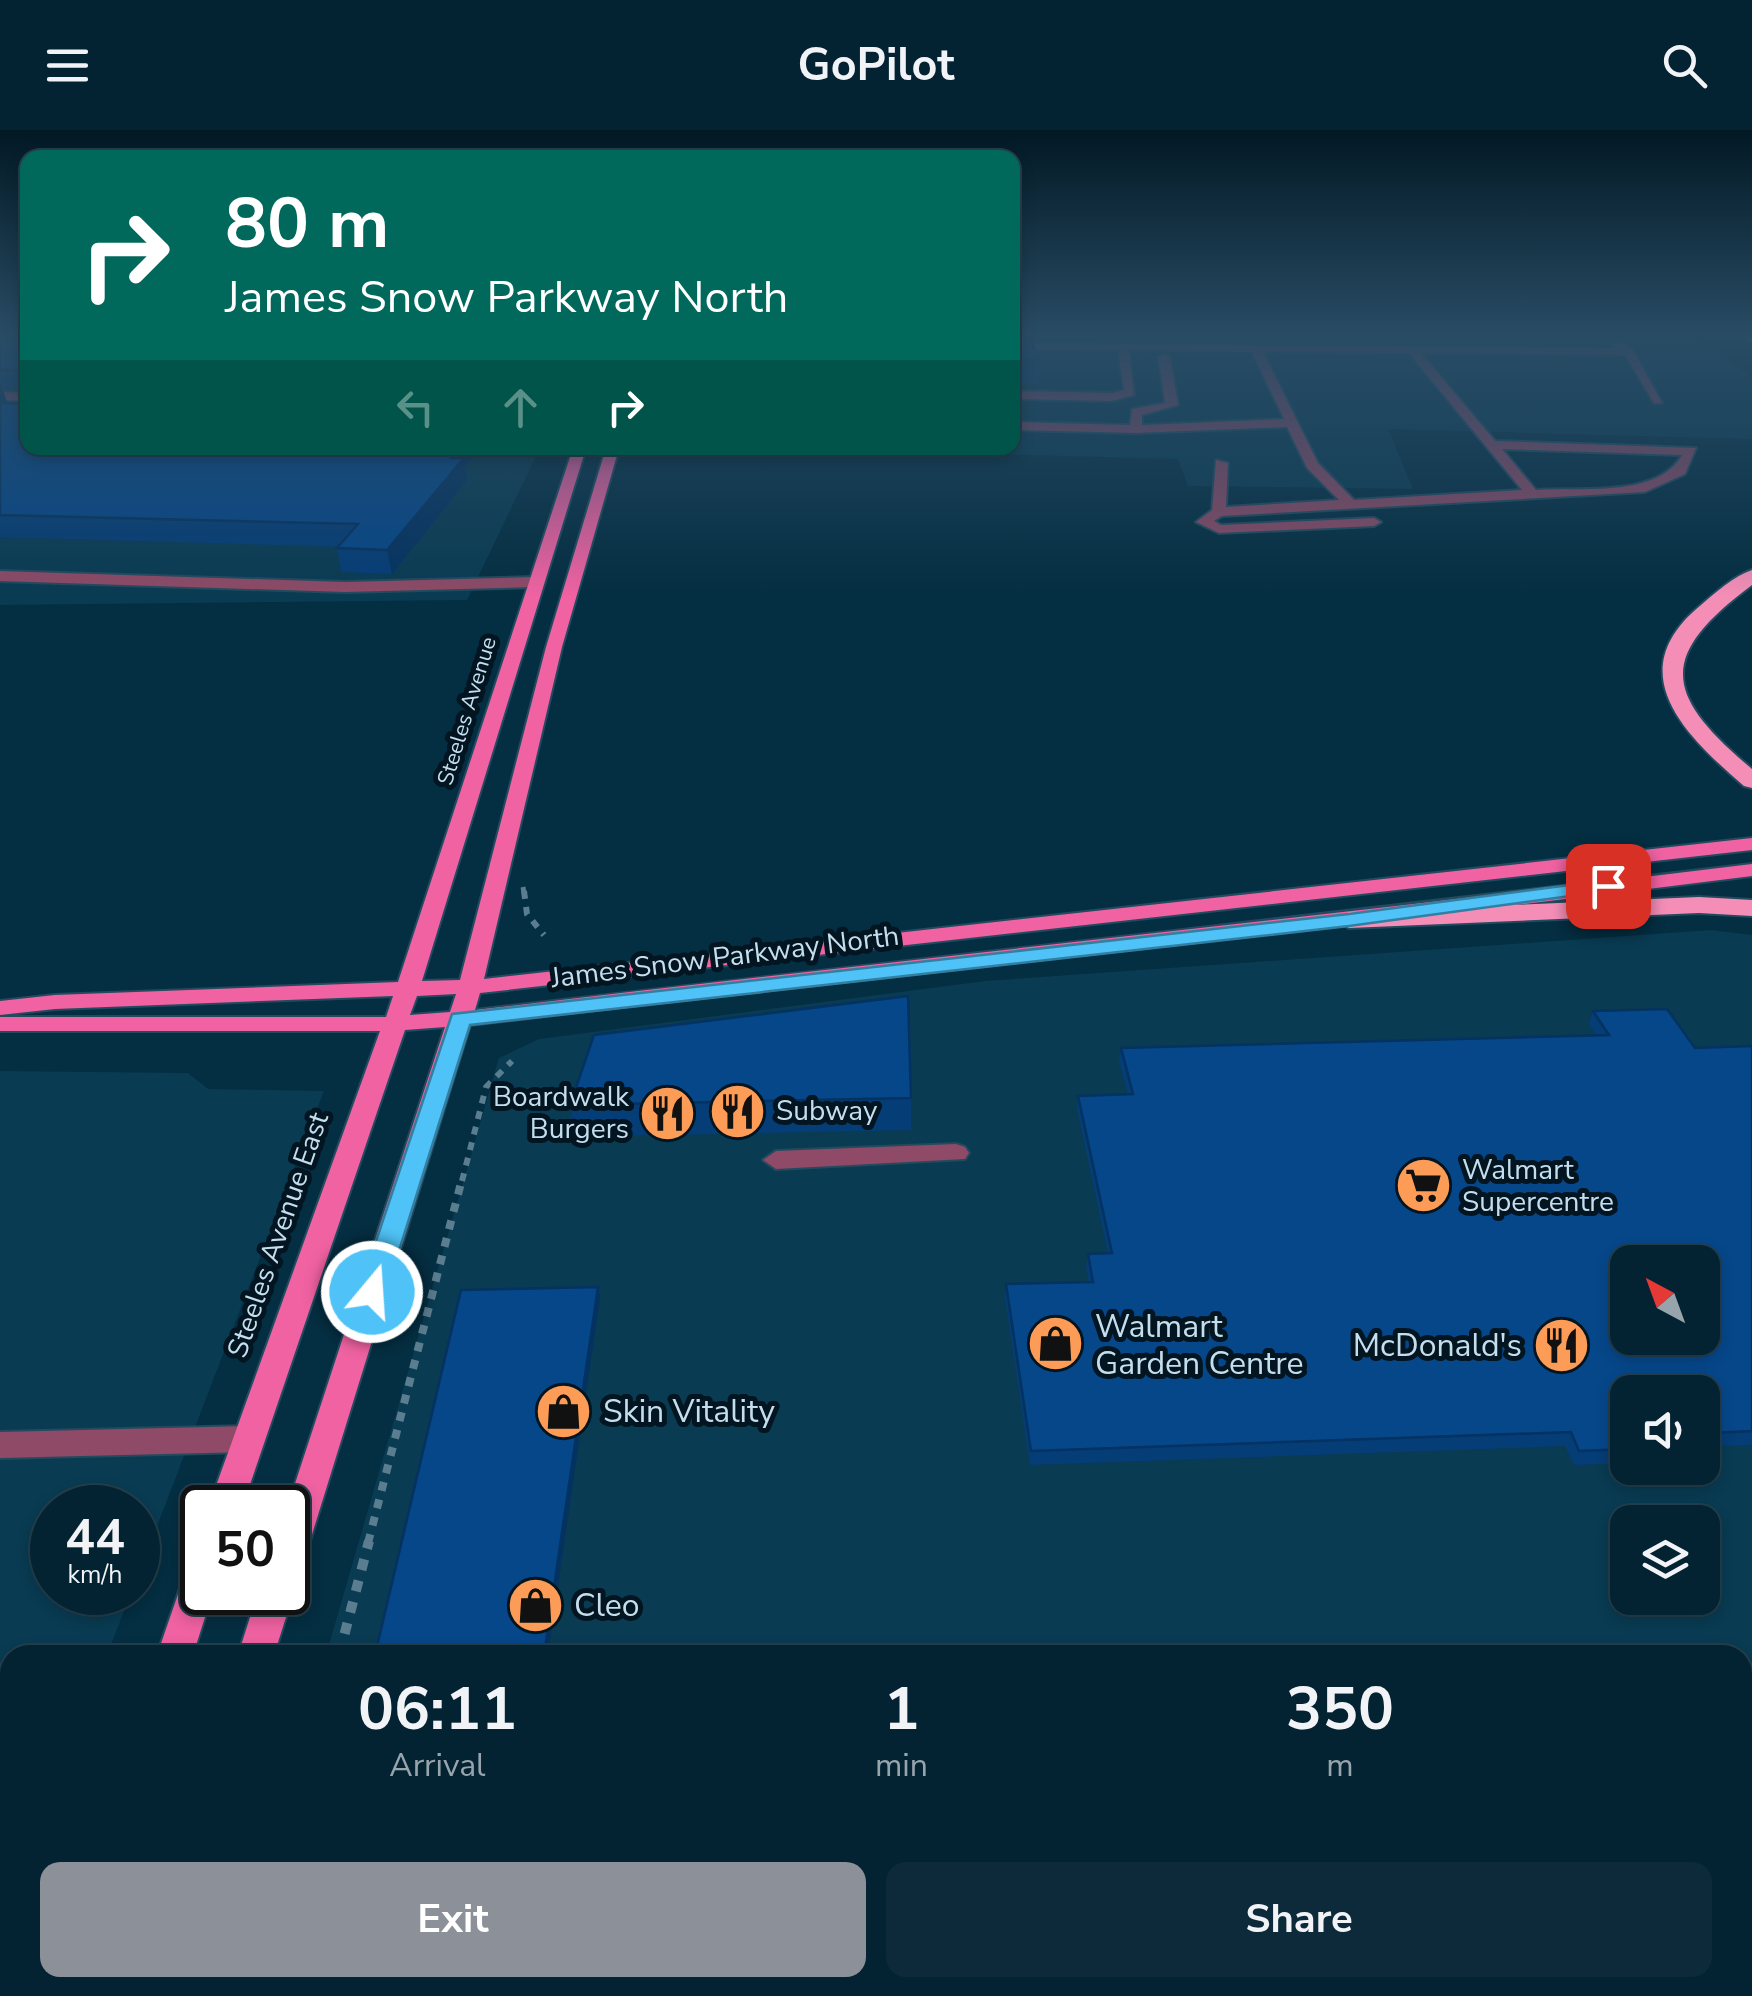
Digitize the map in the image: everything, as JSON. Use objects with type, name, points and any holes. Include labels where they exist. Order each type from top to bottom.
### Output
[{"type":"highway","points":[[1752,576],[1692,624],[1674,650],[1670,678],[1677,702],[1694,728],[1752,780]]},
{"type":"highway","points":[[1349,920],[1699,905],[1752,908]]},
{"type":"main road","name":"Steeles Avenue","points":[[408,990],[577,455]]},
{"type":"main road","points":[[310,1488],[470,987],[554,647],[610,455]]},
{"type":"main road","name":"James Snow Parkway North","points":[[0,1008],[54,1002],[470,987],[1752,844]]},
{"type":"main road","name":"James Snow Parkway North","points":[[0,1024],[392,1024],[460,1019],[952,961],[1349,920],[1752,870]]},
{"type":"main road","name":"Steeles Avenue East","points":[[233,1485],[392,1024],[408,990]]},
{"type":"main road","points":[[178,1645],[188,1615]]},
{"type":"main road","points":[[259,1645],[269,1615]]},
{"type":"street","points":[[1136,422],[1136,428]]},
{"type":"street","points":[[1473,422],[1534,496]]},
{"type":"street","points":[[1020,426],[1136,428],[1290,423],[1312,465],[1350,504]]},
{"type":"street","points":[[1374,522],[1219,529],[1203,522],[1219,512],[1645,488],[1680,471],[1691,451],[1491,444]]},
{"type":"street","points":[[1219,512],[1221,462]]},
{"type":"street","points":[[0,576],[344,586],[534,582]]},
{"type":"street","points":[[776,1160],[956,1153]]},
{"type":"street","points":[[0,1445],[248,1439]]},
{"type":"path","points":[[342,1645],[486,1087],[512,1061]]},
{"type":"shaded area","points":[[0,422],[20,422],[20,455],[537,455],[467,600],[0,605]]},
{"type":"shaded area","points":[[1020,422],[1752,422],[1752,439],[1388,429],[1413,489],[1188,486],[1178,459],[1020,455]]},
{"type":"shaded area","points":[[1711,930],[1752,935],[1752,1645],[329,1645],[499,1058],[539,1039],[985,981]]},
{"type":"shaded area","points":[[0,1071],[188,1073],[208,1089],[324,1091],[160,1519],[160,1485],[30,1485],[30,1615],[122,1615],[111,1645],[0,1645]]},
{"type":"building","points":[[0,422],[20,422],[20,455],[464,458],[387,550],[337,548],[358,524],[0,515]]},
{"type":"building","points":[[908,996],[911,1098],[570,1105],[594,1035]]},
{"type":"building","name":"Walmart Supercentre","points":[[1667,1009],[1695,1048],[1752,1046],[1752,1431],[1720,1433],[1720,1375],[1610,1375],[1610,1450],[1579,1451],[1571,1432],[1031,1451],[1006,1284],[1093,1282],[1088,1254],[1112,1253],[1078,1096],[1133,1094],[1121,1048],[1609,1035],[1593,1011]]},
{"type":"building","points":[[598,1287],[545,1645],[377,1645],[461,1290]]},
{"type":"place","name":"Subway","points":[[737,1111]]},
{"type":"place","name":"Boardwalk Burgers","points":[[668,1113]]},
{"type":"place","name":"Walmart Supercentre","points":[[1423,1186]]},
{"type":"place","name":"Walmart Garden Centre","points":[[1056,1344]]},
{"type":"place","name":"McDonald's","points":[[1561,1345]]},
{"type":"place","name":"Skin Vitality","points":[[564,1411]]},
{"type":"place","name":"Cleo","points":[[535,1605]]},
{"type":"route","points":[[372,1292],[460,1019],[932,963],[1349,920],[1608,886]]}]
